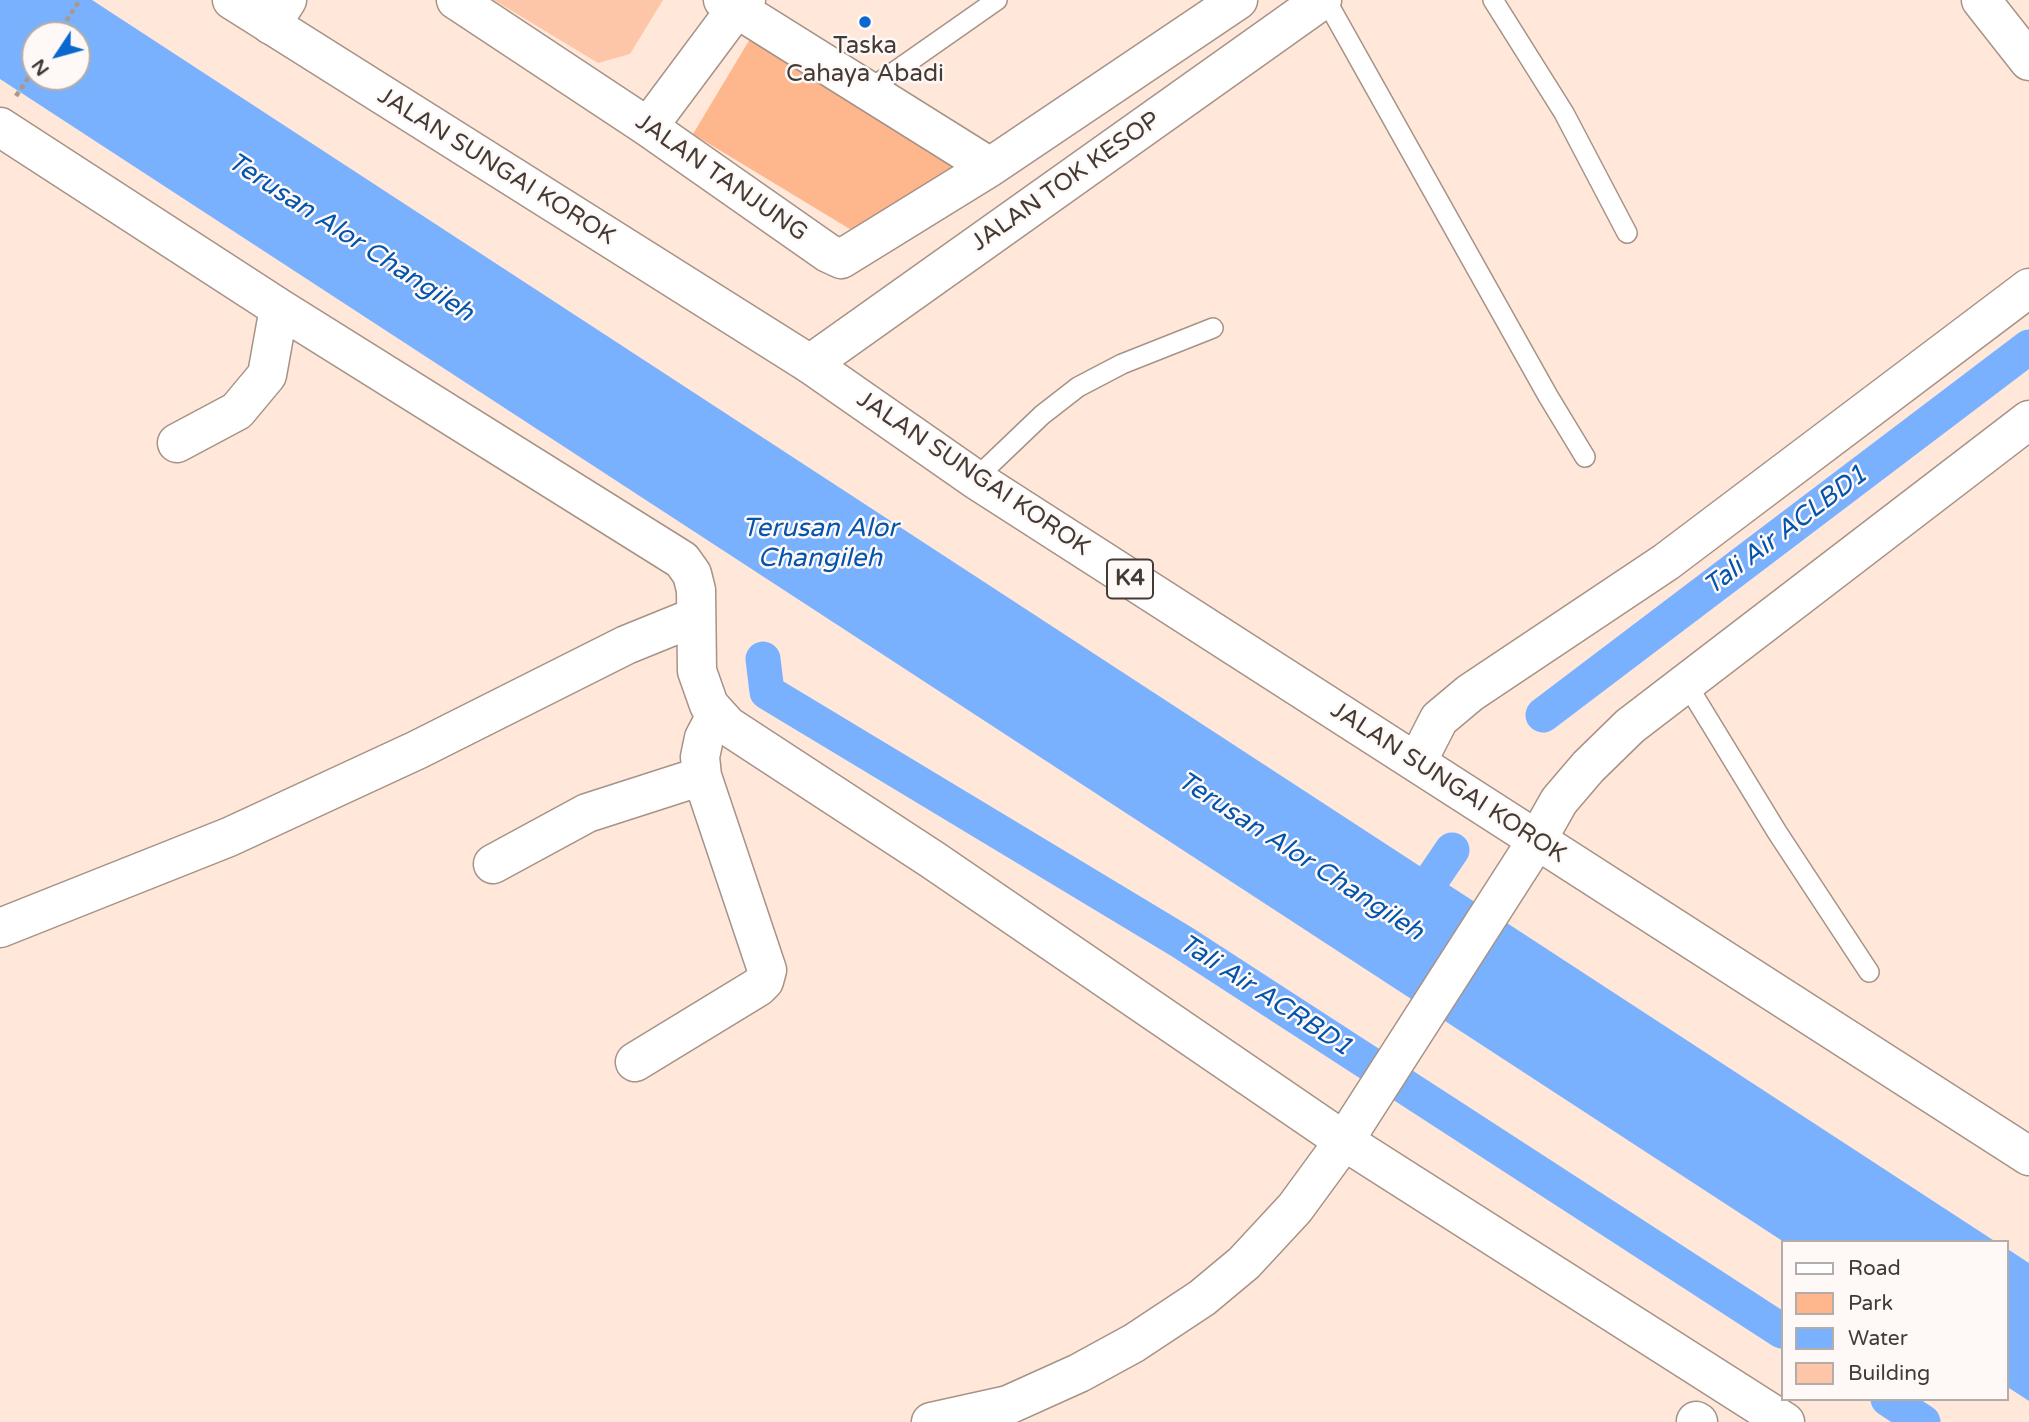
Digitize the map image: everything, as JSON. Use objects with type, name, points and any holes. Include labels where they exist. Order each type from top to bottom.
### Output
[{"type":"street","name":"JALAN SUNGAI KOROK","points":[[232,0],[279,13],[810,364],[975,479],[2029,1156]]},
{"type":"street","name":"JALAN TANJUNG","points":[[456,0],[648,127],[828,253],[841,259],[990,167]]},
{"type":"street","points":[[648,127],[735,3],[866,91],[990,167],[1238,0]]},
{"type":"street","name":"JALAN TOK KESOP","points":[[810,364],[1324,0]]},
{"type":"street","points":[[1981,0],[2029,61]]},
{"type":"street","points":[[8,113],[279,308],[682,561],[692,574],[696,590],[697,671],[709,705],[728,726],[933,860],[1354,1126],[1785,1422]]},
{"type":"street","points":[[1417,762],[1440,719],[1470,693],[1666,562],[2029,288]]},
{"type":"street","points":[[177,443],[237,411],[267,375],[279,308]]},
{"type":"street","points":[[931,1422],[1008,1405],[1079,1373],[1134,1343],[1202,1298],[1244,1263],[1295,1208],[1354,1126],[1518,872],[1559,801],[1588,767],[1630,726],[2029,420]]},
{"type":"street","points":[[0,928],[229,837],[417,750],[626,645],[695,617]]},
{"type":"street","points":[[635,1062],[758,987],[764,981],[767,970],[702,776],[700,758],[704,738],[716,715]]},
{"type":"street","points":[[493,864],[587,813],[702,776]]},
{"type":"lane","points":[[866,91],[997,0]]},
{"type":"lane","points":[[1324,0],[1585,457]]},
{"type":"lane","points":[[1493,0],[1564,113],[1627,233]]},
{"type":"lane","points":[[975,479],[1042,415],[1078,387],[1146,353],[1213,328]]},
{"type":"lane","points":[[1686,683],[1777,832],[1869,972]]},
{"type":"path","points":[[66,21],[80,0]]},
{"type":"path","points":[[8,113],[21,91]]},
{"type":"green space","points":[[753,34],[974,167],[858,234],[693,134]]},
{"type":"water","name":"Terusan Alor Changileh","points":[[0,0],[92,0],[1993,1240],[1781,1240],[0,79]]},
{"type":"water","points":[[2008,1249],[2029,1263],[2029,1401],[2008,1387]]},
{"type":"building","points":[[494,0],[663,0],[630,54],[598,63]]},
{"type":"waterway","name":"Tali Air ACLBD1","points":[[1543,715],[2029,347]]},
{"type":"waterway","name":"Tali Air ACRBD1","points":[[763,659],[767,692],[1182,942],[1780,1330]]},
{"type":"waterway","name":"Tali Air ACLBD1","points":[[1408,915],[1452,850]]},
{"type":"waterway","name":"Tali Air ACRBD1","points":[[1891,1401],[1923,1422]]},
{"type":"place","name":"Taska Cahaya Abadi","points":[[865,22]]}]
